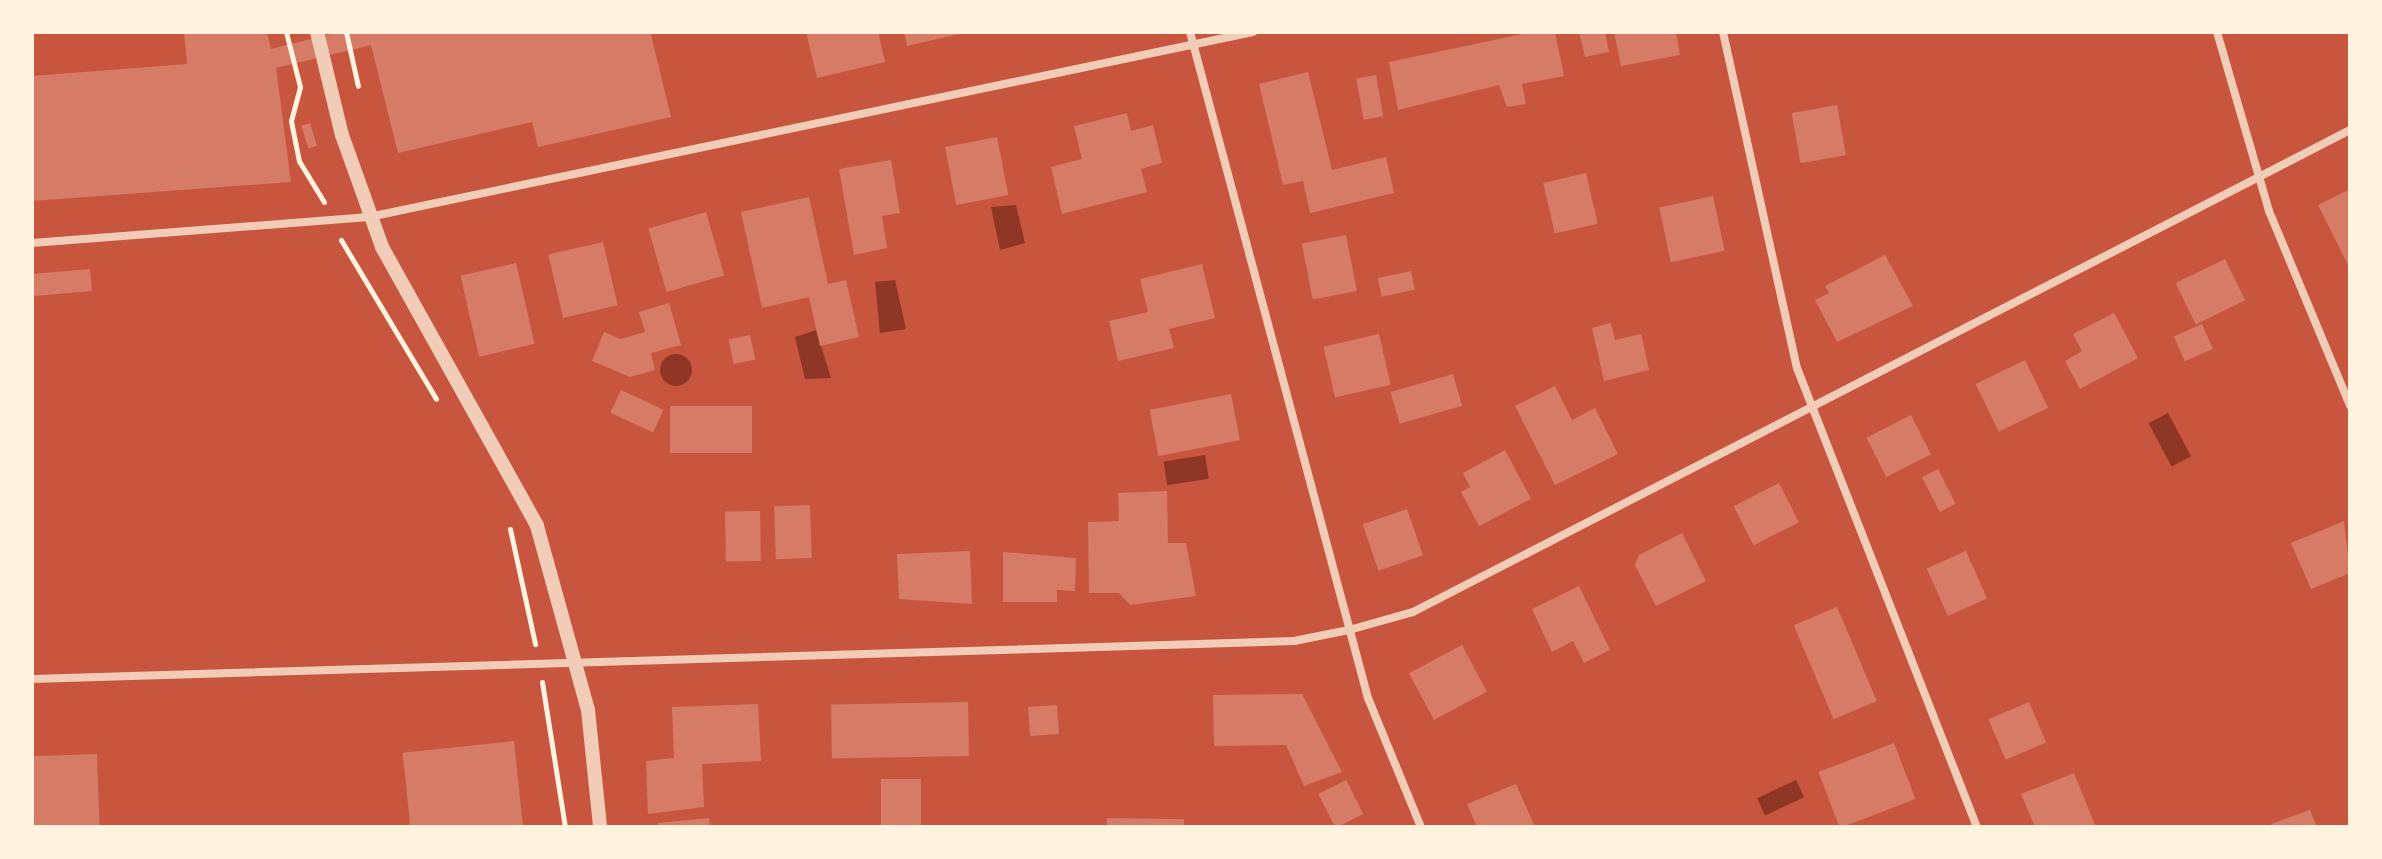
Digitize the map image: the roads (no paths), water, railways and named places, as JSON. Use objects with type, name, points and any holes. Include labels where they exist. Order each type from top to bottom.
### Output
[{"type":"street","points":[[317,32],[369,217],[537,526],[577,662],[600,827]]},
{"type":"street","points":[[1190,32],[1349,630],[1421,827]]},
{"type":"street","points":[[32,243],[369,217],[1253,32]]},
{"type":"street","points":[[1723,32],[1809,406],[1977,827]]},
{"type":"street","points":[[2217,32],[2259,175],[2350,406]]},
{"type":"street","points":[[32,679],[1294,641],[1349,630],[1413,612],[2350,130]]}]
